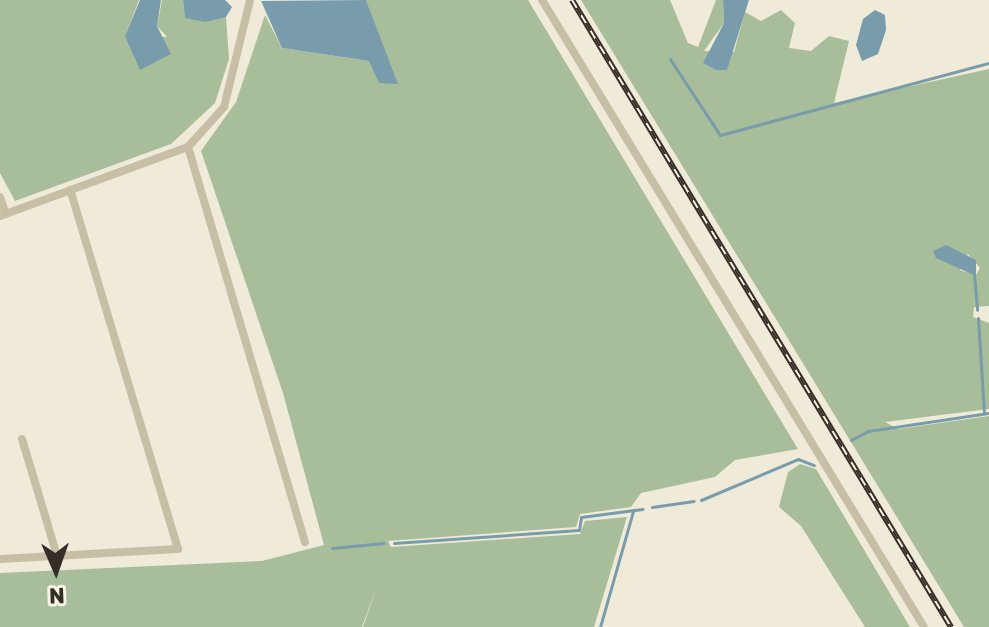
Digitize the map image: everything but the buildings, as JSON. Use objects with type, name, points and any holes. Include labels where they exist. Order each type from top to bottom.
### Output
[{"type":"street","points":[[0,197],[3,215],[188,147],[224,107],[250,0]]},
{"type":"street","points":[[542,0],[924,627]]},
{"type":"street","points":[[188,147],[305,542]]},
{"type":"street","points":[[0,559],[178,549],[70,190]]},
{"type":"street","points":[[22,439],[57,556]]},
{"type":"green space","points":[[0,0],[139,0],[125,36],[167,37],[157,26],[162,0],[183,0],[185,18],[226,17],[229,59],[215,103],[171,144],[15,201],[0,173]]},
{"type":"green space","points":[[366,0],[528,0],[798,449],[735,460],[715,477],[641,493],[631,507],[580,514],[576,527],[388,541],[391,547],[580,534],[585,521],[627,517],[594,627],[363,627],[378,584],[362,627],[0,627],[0,573],[262,561],[324,545],[283,393],[201,151],[236,102],[265,15],[282,48],[369,61],[397,84]]},
{"type":"green space","points":[[581,0],[670,0],[688,43],[698,47],[716,0],[723,0],[724,23],[704,51],[734,52],[745,12],[761,21],[781,10],[795,23],[789,48],[811,51],[829,36],[849,41],[834,103],[989,69],[989,306],[974,307],[973,317],[989,323],[989,409],[885,422],[898,429],[989,416],[989,627],[964,627]],"holes":[[[968,254],[980,268],[976,275],[960,270]]]},
{"type":"green space","points":[[800,464],[816,469],[910,627],[865,627],[801,526],[779,507],[788,472]]},
{"type":"water","points":[[140,0],[161,0],[157,26],[171,54],[140,70],[125,36]]},
{"type":"water","points":[[183,0],[225,0],[232,7],[226,17],[205,22],[185,18]]},
{"type":"water","points":[[366,0],[398,84],[379,83],[369,61],[282,48],[261,1]]},
{"type":"water","points":[[723,0],[749,0],[727,70],[716,70],[703,63],[724,23]]},
{"type":"water","points":[[875,10],[885,15],[886,30],[878,54],[862,61],[856,45],[863,19]]},
{"type":"water","points":[[946,245],[976,260],[976,276],[936,258],[933,251]]},
{"type":"waterway","points":[[670,59],[720,135],[989,63]]},
{"type":"waterway","points":[[974,274],[977,310]]},
{"type":"waterway","points":[[978,318],[984,413]]},
{"type":"waterway","points":[[851,440],[868,431],[989,413]]},
{"type":"waterway","points":[[701,500],[798,459],[814,465]]},
{"type":"waterway","points":[[652,507],[694,501]]},
{"type":"waterway","points":[[394,543],[579,530],[581,517],[642,509]]},
{"type":"waterway","points":[[600,627],[633,511]]},
{"type":"waterway","points":[[332,548],[384,543]]},
{"type":"railway","points":[[572,0],[951,627]]}]
